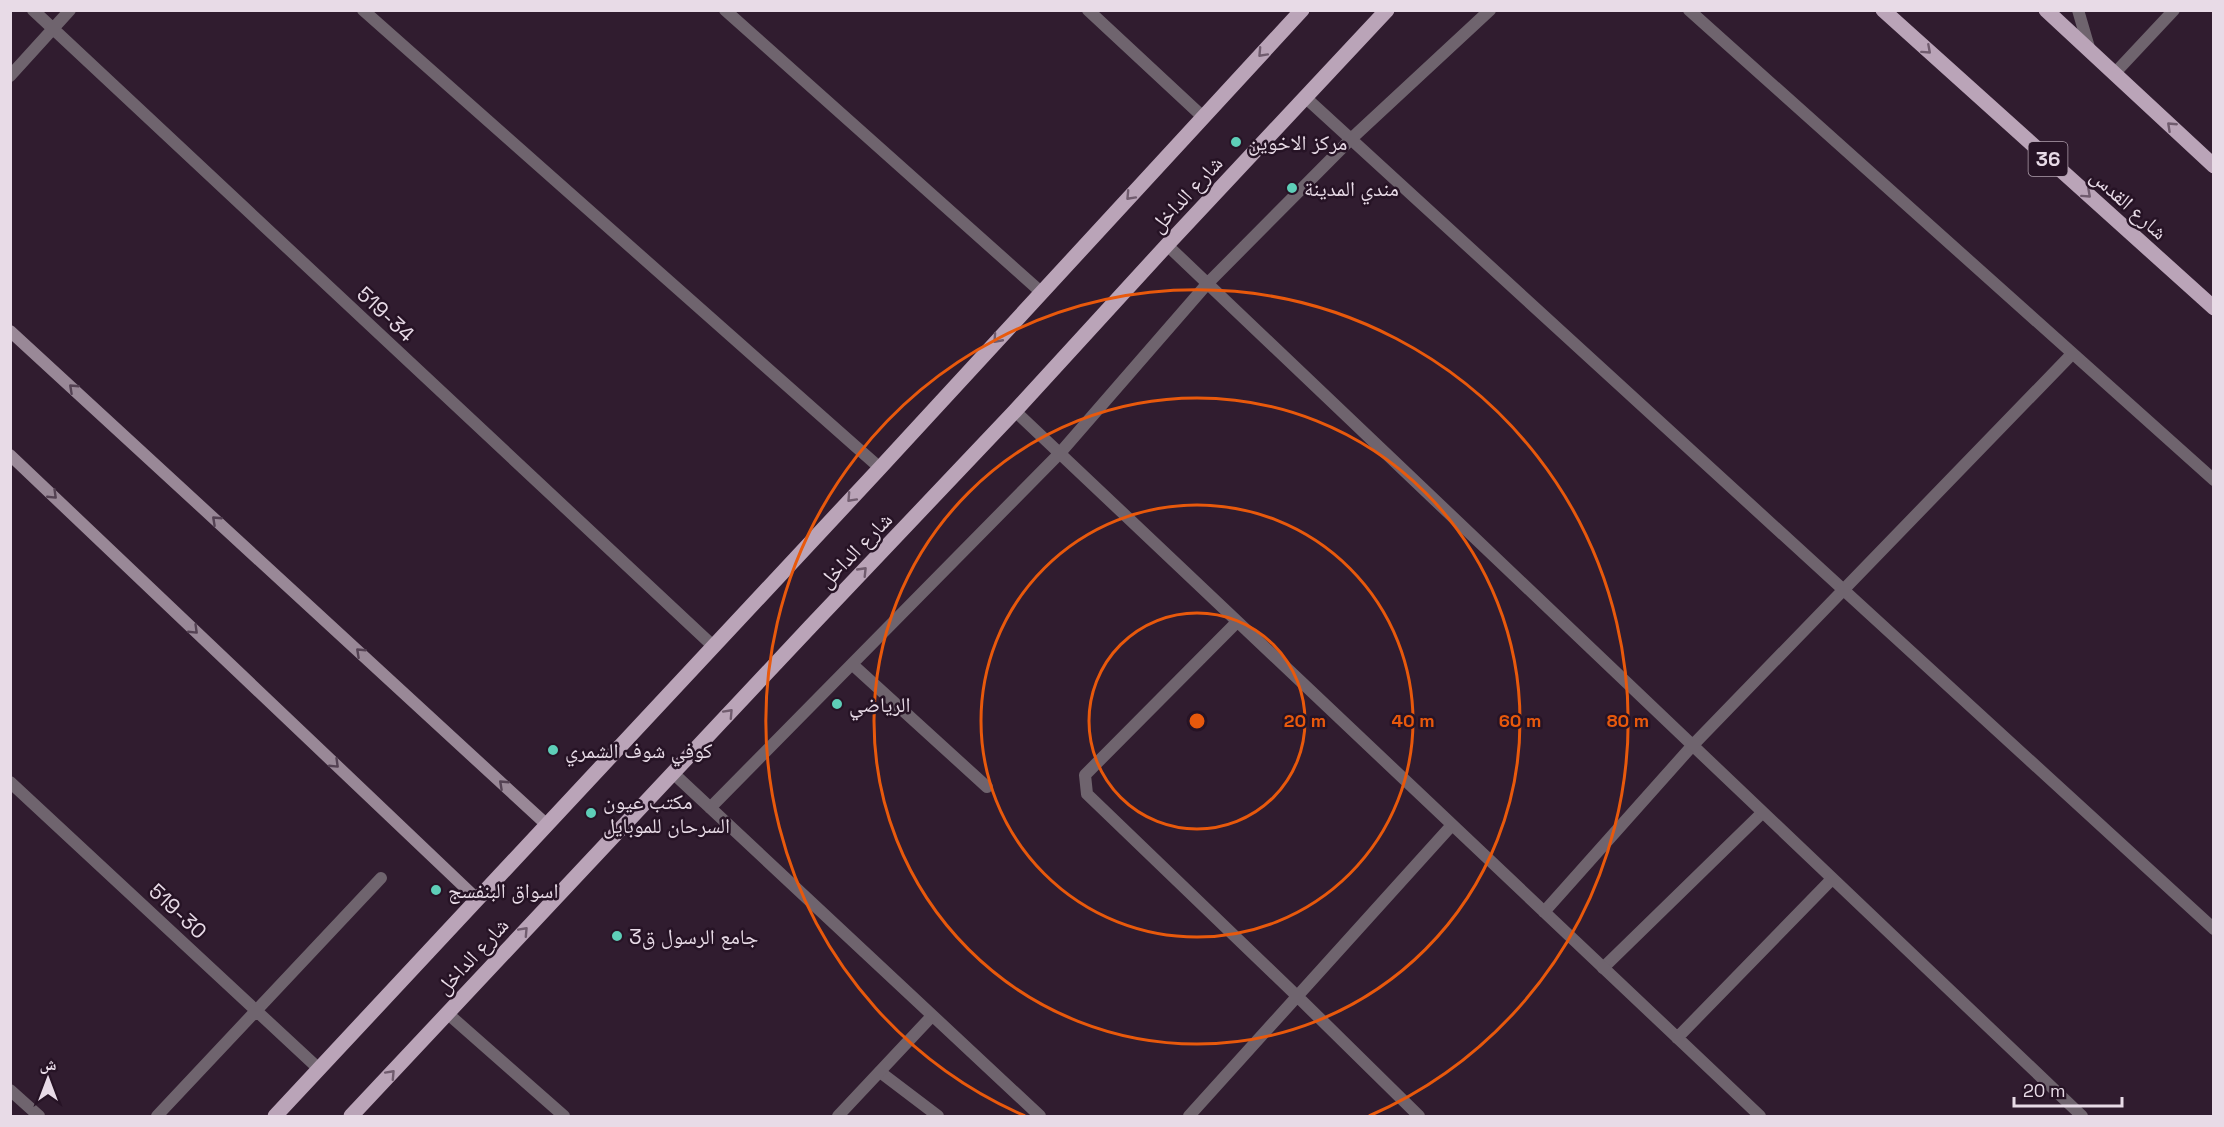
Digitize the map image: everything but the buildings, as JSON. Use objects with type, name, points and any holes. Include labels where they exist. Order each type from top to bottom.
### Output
[{"type":"main road","name":"شارع الداخل","points":[[275,1116],[712,645],[880,468],[1302,10]]},
{"type":"main road","name":"شارع الداخل","points":[[351,1116],[1016,411],[1167,245],[1388,10]]},
{"type":"main road","name":"شارع القدس","points":[[1883,10],[2214,308]]},
{"type":"main road","points":[[2046,10],[2214,166]]},
{"type":"street","name":"519-34","points":[[33,10],[712,645]]},
{"type":"street","points":[[10,76],[70,10]]},
{"type":"street","points":[[363,10],[880,468]]},
{"type":"street","points":[[725,10],[1041,292]]},
{"type":"street","points":[[1088,10],[1203,117]]},
{"type":"street","points":[[710,808],[1060,453],[1207,284],[1350,139],[1490,10]]},
{"type":"street","points":[[1689,10],[2214,480]]},
{"type":"street","points":[[2078,10],[2091,52]]},
{"type":"street","points":[[2114,74],[2174,10]]},
{"type":"street","points":[[1306,98],[2214,929]]},
{"type":"street","points":[[1167,245],[2082,1116]]},
{"type":"street","points":[[10,331],[546,824]]},
{"type":"street","points":[[1544,912],[1692,746],[2072,354]]},
{"type":"street","points":[[1016,411],[1760,1116]]},
{"type":"street","points":[[10,455],[477,899]]},
{"type":"street","points":[[1237,622],[1085,775],[1087,794],[1419,1116]]},
{"type":"street","points":[[853,665],[987,787]]},
{"type":"street","points":[[673,773],[1040,1116]]},
{"type":"street","name":"519-30","points":[[10,782],[319,1069]]},
{"type":"street","points":[[1603,968],[1762,813]]},
{"type":"street","points":[[1189,1116],[1452,825]]},
{"type":"street","points":[[157,1116],[381,878]]},
{"type":"street","points":[[1677,1038],[1832,879]]},
{"type":"street","points":[[447,1013],[564,1116]]},
{"type":"street","points":[[838,1116],[932,1016]]},
{"type":"street","points":[[879,1072],[938,1116]]},
{"type":"street","points":[[10,1090],[39,1116]]},
{"type":"place","name":"مركز الاخوين","points":[[1236,142]]},
{"type":"place","name":"مندي المدينة","points":[[1292,188]]},
{"type":"place","name":"الرياضي","points":[[837,704]]},
{"type":"place","name":"كوفي شوف الشمري","points":[[553,750]]},
{"type":"place","name":"مكتب عيون السرحان للموبايل","points":[[591,813]]},
{"type":"place","name":"اسواق البنفسج","points":[[436,890]]},
{"type":"place","name":"جامع الرسول ق3","points":[[617,936]]}]
